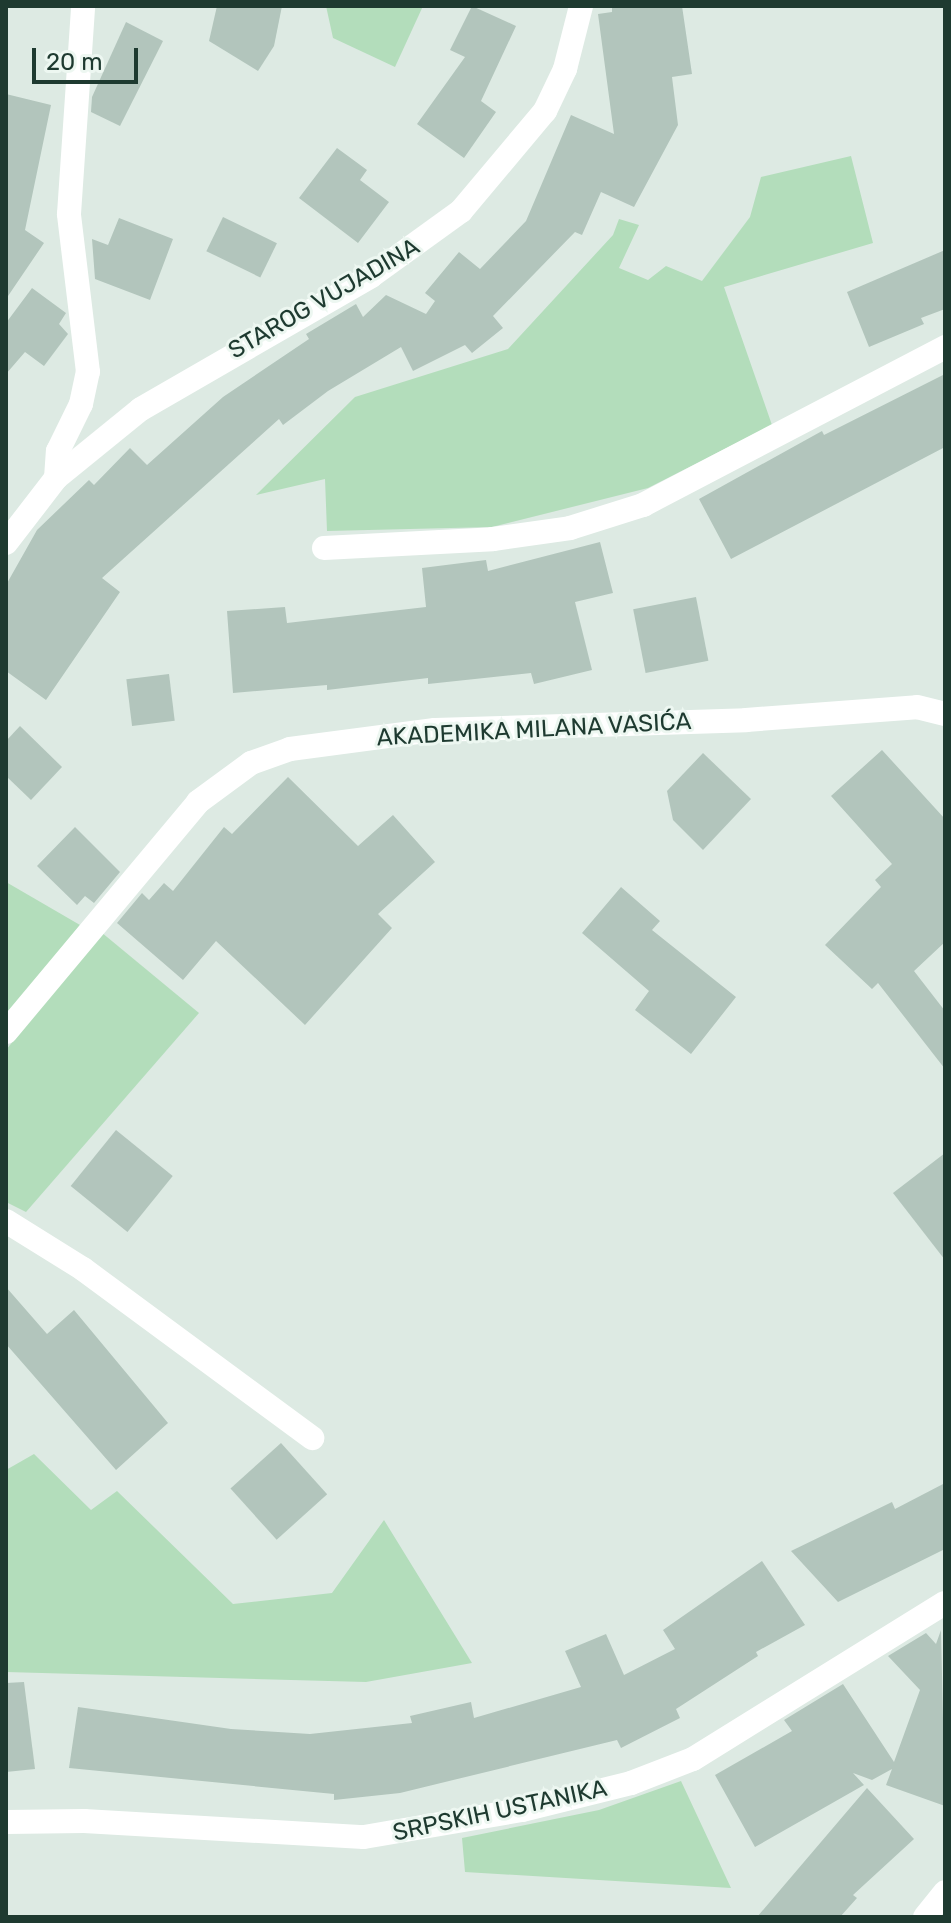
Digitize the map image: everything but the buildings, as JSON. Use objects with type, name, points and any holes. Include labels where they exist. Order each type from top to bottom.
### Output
[{"type":"street","points":[[56,478],[58,451],[81,404],[88,372],[69,214],[83,6]]},
{"type":"street","name":"STAROG VUJADINA","points":[[6,543],[56,478],[171,388],[371,276],[461,211],[545,111],[565,69],[581,6]]},
{"type":"street","points":[[324,548],[493,539],[570,528],[643,505],[945,347]]},
{"type":"street","name":"AKADEMIKA MILANA VASIĆA","points":[[6,1032],[198,802],[251,763],[290,749],[404,732],[492,727],[746,720],[917,707],[945,714]]},
{"type":"street","points":[[6,1221],[83,1269],[312,1438]]},
{"type":"street","name":"SRPSKIH USTANIKA","points":[[6,1822],[84,1821],[364,1837],[509,1813],[631,1783],[693,1759],[945,1603]]},
{"type":"street","points":[[925,1917],[945,1892]]},
{"type":"green space","points":[[326,6],[423,6],[395,67],[333,38]]},
{"type":"green space","points":[[851,156],[873,243],[724,287],[772,425],[648,488],[492,527],[327,531],[325,479],[256,495],[355,397],[508,349],[613,235],[619,219],[639,225],[619,268],[648,280],[666,266],[702,281],[750,217],[761,177]]},
{"type":"green space","points":[[6,882],[80,925],[6,1017]]},
{"type":"green space","points":[[101,932],[199,1013],[26,1212],[6,1202],[6,1050]]},
{"type":"green space","points":[[34,1454],[91,1510],[117,1491],[233,1604],[332,1593],[384,1520],[472,1663],[366,1682],[6,1672],[6,1470]]},
{"type":"green space","points":[[681,1781],[731,1888],[465,1872],[462,1838],[599,1810]]}]
